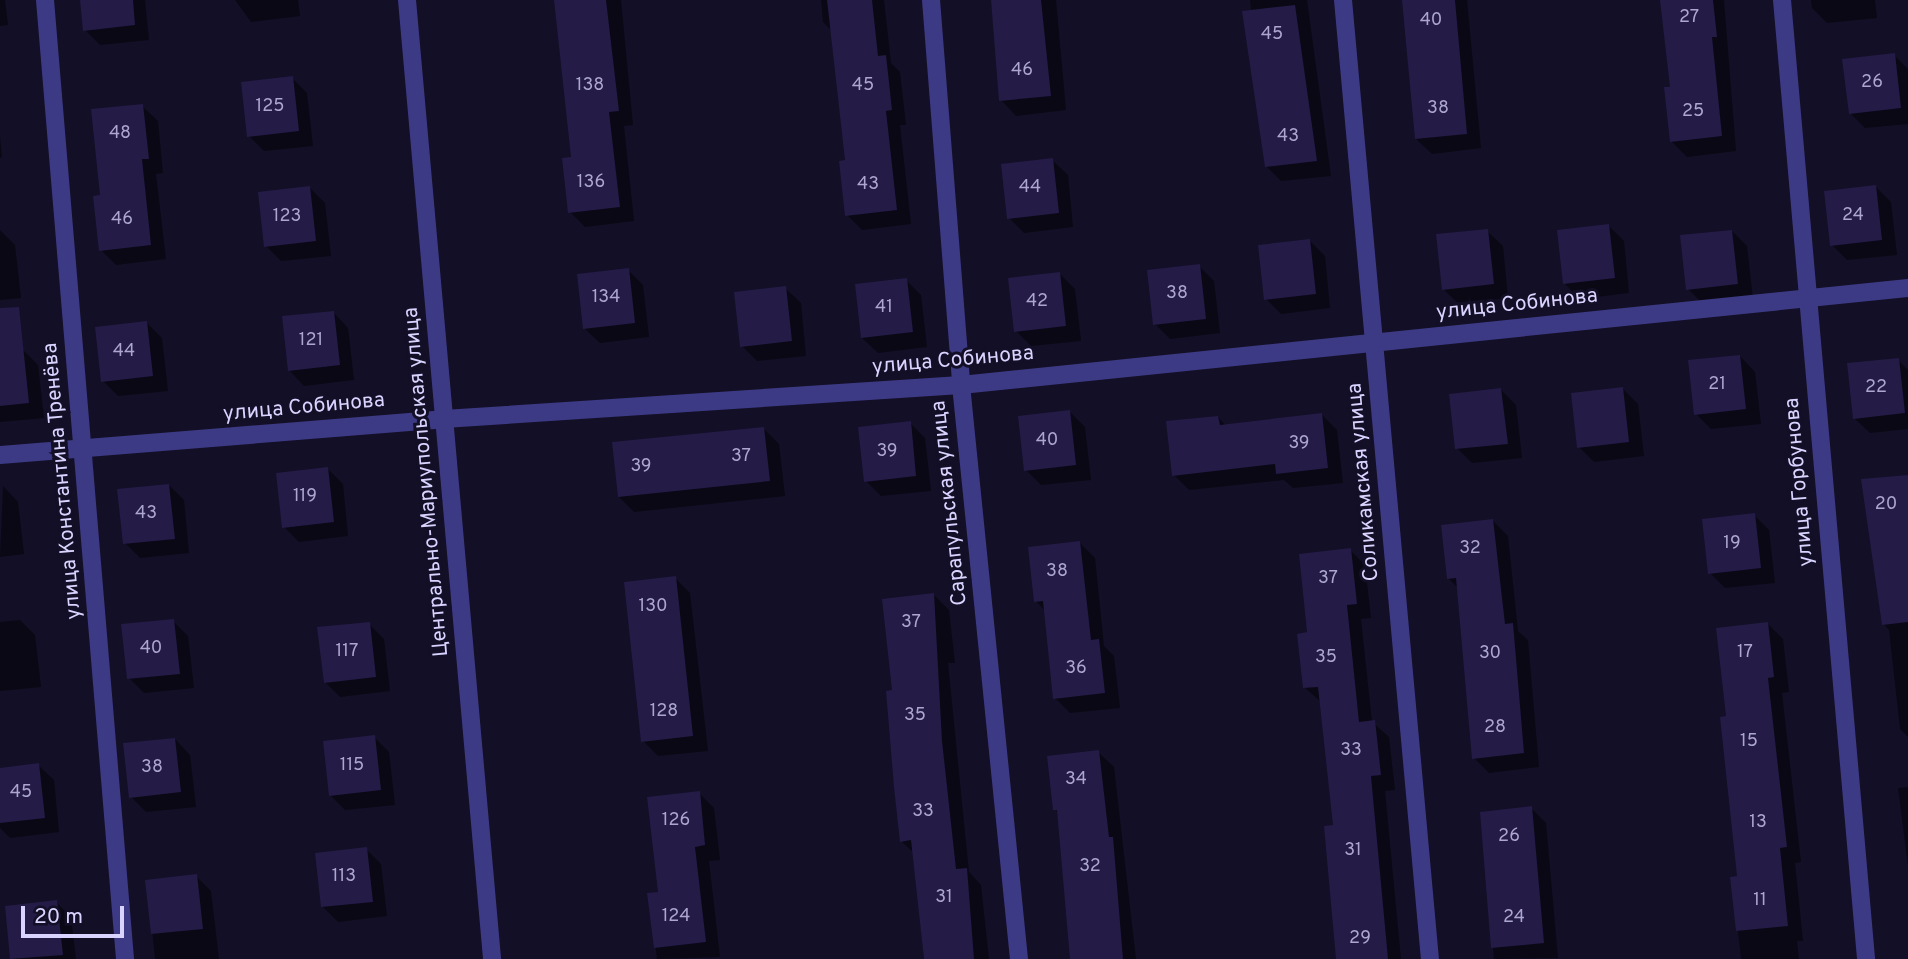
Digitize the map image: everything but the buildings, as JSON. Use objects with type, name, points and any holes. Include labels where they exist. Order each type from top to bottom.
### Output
[{"type":"street","name":"улица Константина Тренёва","points":[[45,0],[125,959]]},
{"type":"street","name":"Центрально-Мариупольская улица","points":[[407,0],[492,959]]},
{"type":"street","name":"Сарапульская улица","points":[[931,0],[961,385],[1019,959]]},
{"type":"street","name":"Соликамская улица","points":[[1343,0],[1430,959]]},
{"type":"street","name":"улица Горбунова","points":[[1782,0],[1866,959]]},
{"type":"street","name":"улица Собинова","points":[[0,455],[444,419],[961,385],[1908,288]]}]
